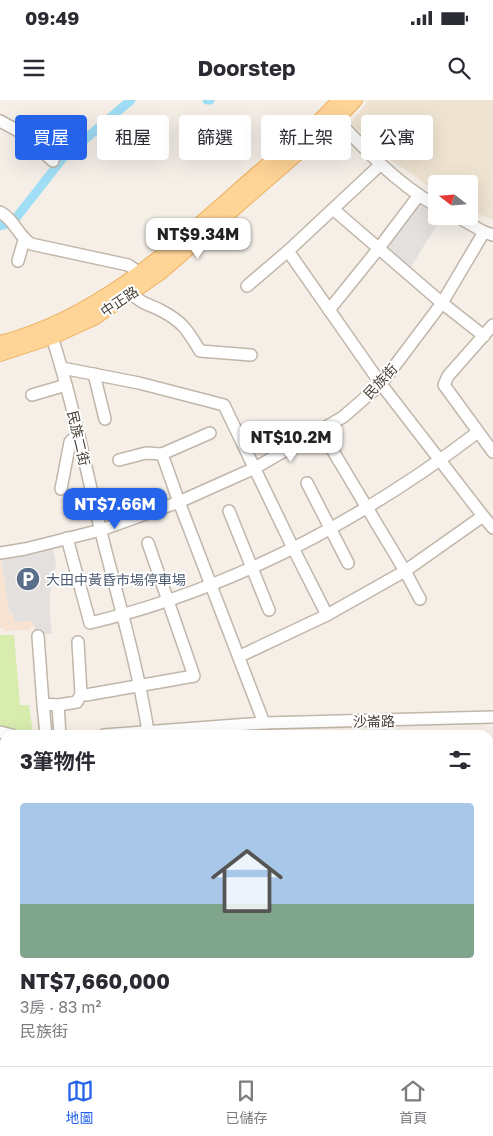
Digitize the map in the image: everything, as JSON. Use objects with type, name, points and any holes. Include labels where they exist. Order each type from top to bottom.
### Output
[{"type":"main road","name":"中正路","points":[[333,115],[339,100]]},
{"type":"main road","name":"中正路","points":[[333,115],[355,100]]},
{"type":"main road","name":"中正路","points":[[0,342],[26,335],[83,309],[140,273],[187,235],[273,160]]},
{"type":"main road","name":"中正路","points":[[0,354],[52,337],[94,318],[131,293],[160,273],[284,160]]},
{"type":"street","points":[[0,121],[22,133],[53,161]]},
{"type":"street","points":[[351,134],[380,165],[428,201]]},
{"type":"street","points":[[247,286],[288,251],[380,165]]},
{"type":"street","points":[[329,310],[419,195]]},
{"type":"street","points":[[333,208],[442,303],[484,336]]},
{"type":"street","points":[[3,213],[24,240],[31,244],[128,265],[140,273]]},
{"type":"street","points":[[473,225],[488,233]]},
{"type":"street","name":"民族街","points":[[0,553],[101,530],[179,502],[255,468],[343,417],[381,384],[442,303],[488,233]]},
{"type":"street","points":[[18,261],[24,240]]},
{"type":"street","points":[[288,251],[381,384],[493,528]]},
{"type":"street","points":[[131,293],[141,303],[160,310],[177,320],[186,328],[200,351],[252,354]]},
{"type":"street","points":[[493,325],[448,376],[444,385],[493,452]]},
{"type":"street","name":"民族二街","points":[[52,337],[62,368],[123,614],[140,686],[148,730]]},
{"type":"street","points":[[62,368],[139,383],[224,405],[327,615]]},
{"type":"street","points":[[94,374],[105,419]]},
{"type":"street","points":[[32,395],[66,385]]},
{"type":"street","points":[[321,431],[406,571],[420,599]]},
{"type":"street","points":[[67,538],[90,622],[123,614],[212,584],[253,567],[330,530],[441,460],[478,432]]},
{"type":"street","points":[[119,460],[146,453],[162,454],[210,433]]},
{"type":"street","points":[[61,489],[70,442],[78,434]]},
{"type":"street","points":[[162,454],[264,723]]},
{"type":"street","points":[[307,483],[348,563]]},
{"type":"street","points":[[229,511],[269,610]]},
{"type":"street","points":[[240,656],[327,615],[406,571],[483,516]]},
{"type":"street","points":[[86,695],[194,676],[148,542]]},
{"type":"street","points":[[38,636],[46,730]]},
{"type":"street","points":[[43,704],[58,705],[77,702],[81,694],[78,642]]},
{"type":"street","points":[[58,705],[60,730]]},
{"type":"street","name":"沙崙路","points":[[162,730],[264,723],[493,717]]},
{"type":"shaded area","points":[[369,100],[493,100],[493,220],[478,214],[478,175],[428,175],[428,185],[391,160],[433,160],[433,115],[361,115],[361,132],[351,123]]},
{"type":"shaded area","points":[[417,203],[428,209],[428,225],[437,225],[409,270],[388,249],[389,241]]},
{"type":"shaded area","name":"大田中黃昏市場停車場","points":[[53,549],[56,564],[50,594],[52,634],[35,634],[33,621],[15,622],[13,614],[10,614],[1,559]]},
{"type":"shaded area","points":[[0,559],[10,614],[33,621],[33,627],[30,630],[4,631],[4,628],[0,628]]},
{"type":"green space","points":[[0,635],[14,635],[20,705],[29,705],[33,730],[0,728]]},
{"type":"waterway","points":[[0,226],[12,223],[63,158],[131,100]]},
{"type":"place","name":"大田中黃昏市場停車場","points":[[28,579]]}]
